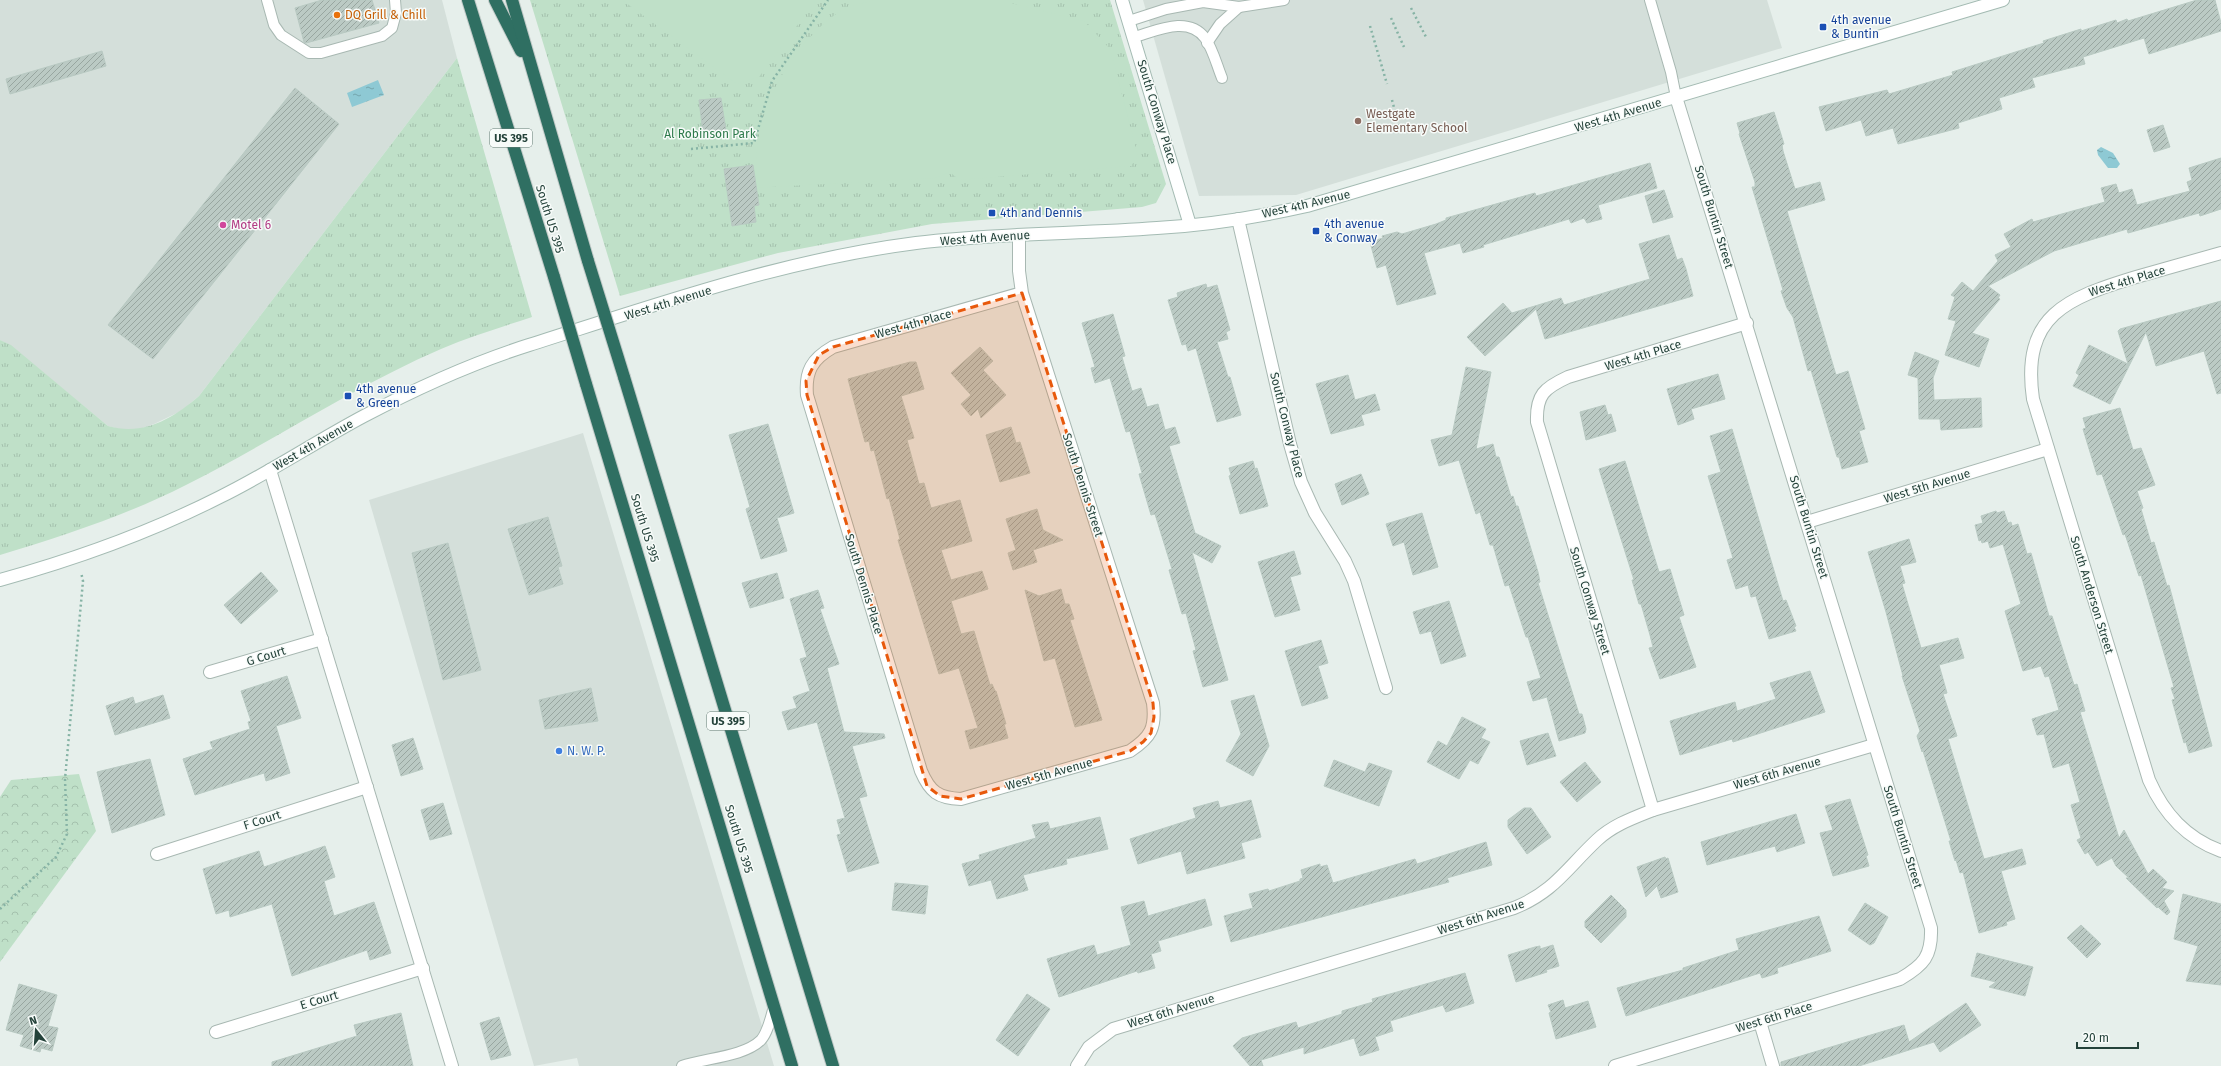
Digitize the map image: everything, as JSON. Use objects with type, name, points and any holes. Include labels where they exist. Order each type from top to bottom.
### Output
[{"type":"highway","name":"South US 395","points":[[468,0],[554,277],[792,1066]]},
{"type":"highway","points":[[495,0],[534,77]]},
{"type":"highway","name":"South US 395","points":[[512,0],[588,261],[833,1066]]},
{"type":"street","name":"South Conway Place","points":[[1122,0],[1190,225]]},
{"type":"street","name":"West 4th Avenue","points":[[0,580],[78,556],[189,512],[270,470],[361,418],[420,388],[467,368],[525,347],[790,267],[915,243],[1190,225],[1238,219],[1307,206],[1346,196],[2003,0]]},
{"type":"street","name":"South Buntin Street","points":[[1676,97],[1747,324],[1931,928],[1932,944],[1927,958]]},
{"type":"street","name":"South Conway Place","points":[[1238,219],[1290,444],[1301,482],[1316,513],[1345,561],[1354,581],[1386,688]]},
{"type":"street","name":"South Dennis Street","points":[[1019,235],[1019,271],[1022,293],[1153,703],[1154,717],[1151,733]]},
{"type":"street","name":"West 4th Place","points":[[2044,326],[2057,312],[2075,298],[2100,288],[2221,253]]},
{"type":"street","name":"West 4th Place","points":[[811,366],[819,355],[833,347],[1022,293]]},
{"type":"street","name":"West 4th Place","points":[[1542,392],[1553,384],[1568,378],[1747,324]]},
{"type":"street","name":"South Anderson Street","points":[[2044,326],[2032,353],[2029,375],[2032,399],[2149,780],[2159,803],[2187,833],[2204,845],[2221,852]]},
{"type":"street","name":"South Dennis Place","points":[[811,366],[806,381],[807,395],[921,771],[927,786],[940,796]]},
{"type":"street","name":"South Conway Street","points":[[1542,392],[1536,408],[1537,422],[1653,810]]},
{"type":"street","name":"West 5th Avenue","points":[[1807,522],[2048,449]]},
{"type":"street","points":[[270,470],[452,1066]]},
{"type":"street","name":"G Court","points":[[210,672],[322,639]]},
{"type":"street","name":"West 5th Avenue","points":[[940,796],[961,799],[1130,751],[1144,742],[1151,733]]},
{"type":"street","name":"West 6th Avenue","points":[[1077,1066],[1089,1047],[1113,1029],[1514,908],[1531,901],[1563,877],[1597,840],[1612,828],[1653,810],[1874,745]]},
{"type":"street","name":"F Court","points":[[157,854],[367,787]]},
{"type":"street","name":"West 6th Place","points":[[1615,1066],[1900,979],[1915,970],[1927,958]]},
{"type":"street","name":"E Court","points":[[216,1032],[423,968]]},
{"type":"street","points":[[1760,1022],[1773,1066]]},
{"type":"lane","points":[[267,0],[274,24],[281,35],[309,53],[321,53],[382,36],[392,28],[396,13],[395,0]]},
{"type":"lane","points":[[1129,21],[1166,9],[1203,2],[1239,7],[1284,0]]},
{"type":"lane","points":[[1650,0],[1671,72],[1676,97]]},
{"type":"lane","points":[[1207,43],[1220,24],[1239,7]]},
{"type":"lane","points":[[1134,37],[1174,25],[1193,27],[1205,39],[1222,78]]},
{"type":"lane","points":[[682,1066],[696,1061],[722,1057],[748,1048],[761,1040],[767,1030],[774,1006]]},
{"type":"path","points":[[691,149],[754,143],[772,81],[828,0]]},
{"type":"path","points":[[1411,8],[1426,37]]},
{"type":"path","points":[[1391,18],[1404,47]]},
{"type":"path","points":[[1370,26],[1387,84]]},
{"type":"path","points":[[1392,100],[1400,130]]},
{"type":"path","points":[[0,909],[56,857],[67,834],[68,812],[65,778],[83,580],[78,556]]},
{"type":"highlighted area","points":[[1022,293],[1153,703],[1154,717],[1151,733],[1143,742],[1130,751],[961,799],[940,796],[927,786],[807,395],[806,381],[819,355],[833,347]]},
{"type":"shaded area","points":[[0,0],[442,0],[457,58],[199,396],[181,411],[154,424],[137,430],[123,430],[108,426],[11,346],[0,340]]},
{"type":"shaded area","name":"Westgate Elementary School","points":[[1143,0],[1767,0],[1782,48],[1296,195],[1199,196]]},
{"type":"shaded area","points":[[583,433],[774,1066],[579,1066],[577,1058],[534,1066],[369,500]]},
{"type":"green space","name":"Al Robinson Park","points":[[530,0],[1110,0],[1166,184],[1156,203],[1142,207],[932,224],[778,253],[620,296]]},
{"type":"green space","points":[[622,0],[816,0],[759,77],[737,84]]},
{"type":"green space","points":[[874,0],[999,0],[1084,21],[1110,49],[1138,156],[1131,166],[959,180],[950,172],[935,178],[755,188],[757,148],[763,118],[779,81],[789,64],[801,47],[829,19],[844,9]]},
{"type":"green space","points":[[457,58],[532,317],[464,340],[408,364],[344,397],[250,451],[164,496],[94,524],[0,555],[0,340],[11,345],[108,426],[121,429],[145,427],[168,418],[178,412],[199,396]]},
{"type":"green space","points":[[79,774],[96,831],[0,962],[0,797],[11,780]]},
{"type":"water","points":[[378,80],[384,95],[352,107],[347,93]]},
{"type":"water","points":[[2101,147],[2113,153],[2120,164],[2117,168],[2108,168],[2098,155],[2097,150]]},
{"type":"building","name":"DQ Grill & Chill","points":[[322,0],[372,0],[379,23],[306,43],[304,42],[295,8]]},
{"type":"building","points":[[2197,0],[2215,0],[2221,23],[2221,31],[2149,54],[2144,38],[2083,57],[2085,64],[2032,78],[2035,87],[1999,98],[2002,109],[1958,123],[1959,128],[1898,144],[1893,128],[1866,136],[1861,120],[1826,131],[1819,107],[1887,90],[1889,94],[1953,75],[1952,72],[2044,43],[2043,41],[2081,29],[2081,31],[2116,20],[2117,23],[2127,19],[2128,21]]},
{"type":"building","points":[[102,51],[106,66],[10,94],[6,79]]},
{"type":"building","name":"Motel 6","points":[[295,88],[339,124],[153,359],[108,325]]},
{"type":"building","points":[[721,98],[726,131],[703,133],[699,100]]},
{"type":"building","points":[[1774,112],[1784,144],[1782,145],[1783,151],[1795,189],[1820,182],[1825,200],[1787,211],[1836,375],[1848,371],[1865,429],[1859,431],[1868,462],[1842,469],[1811,370],[1808,371],[1793,317],[1787,308],[1781,291],[1783,290],[1752,187],[1755,187],[1755,182],[1739,134],[1737,123]]},
{"type":"building","points":[[2163,125],[2170,147],[2154,152],[2147,130]]},
{"type":"building","points":[[2221,158],[2221,209],[2200,216],[2199,213],[2128,233],[2127,229],[2054,251],[1988,286],[2000,295],[1998,298],[2000,299],[1972,333],[1989,339],[1979,367],[1945,355],[1956,321],[1948,319],[1955,297],[1951,295],[1962,282],[1973,291],[1998,261],[1995,255],[2011,247],[2004,234],[2032,219],[2033,222],[2105,202],[2101,188],[2116,184],[2119,193],[2132,189],[2137,205],[2190,191],[2187,182],[2192,180],[2189,168]]},
{"type":"building","points":[[1650,163],[1657,188],[1598,205],[1602,219],[1587,223],[1584,218],[1571,223],[1569,219],[1483,245],[1484,247],[1463,253],[1460,243],[1424,253],[1436,294],[1397,305],[1386,265],[1377,268],[1370,242],[1383,238],[1382,236],[1397,232],[1402,234],[1436,224],[1446,220],[1446,218],[1535,193],[1536,196]]},
{"type":"building","points":[[753,165],[759,205],[754,206],[756,222],[732,226],[724,169]]},
{"type":"building","points":[[1664,190],[1673,217],[1653,223],[1645,196]]},
{"type":"building","points":[[1669,235],[1677,260],[1682,258],[1693,296],[1545,339],[1536,309],[1485,356],[1467,337],[1503,303],[1512,313],[1561,298],[1564,305],[1650,279],[1639,244]]},
{"type":"building","points":[[1206,284],[1207,288],[1217,285],[1230,330],[1226,332],[1228,339],[1217,342],[1228,377],[1230,377],[1241,415],[1217,422],[1196,348],[1188,351],[1186,344],[1182,345],[1168,300],[1178,297],[1177,293]]},
{"type":"building","points":[[2221,301],[2221,393],[2217,394],[2204,351],[2156,366],[2146,332],[2110,404],[2073,386],[2079,375],[2076,373],[2089,345],[2128,364],[2118,331],[2120,329]]},
{"type":"building","points":[[1113,314],[1125,356],[1122,357],[1132,391],[1141,388],[1147,407],[1158,404],[1165,430],[1175,427],[1180,443],[1169,446],[1195,533],[1221,546],[1212,563],[1192,552],[1228,680],[1203,687],[1193,651],[1196,650],[1186,613],[1182,614],[1169,570],[1172,569],[1155,514],[1151,515],[1139,474],[1142,473],[1130,431],[1126,432],[1110,378],[1095,383],[1091,368],[1095,367],[1082,323]]},
{"type":"building","points":[[980,347],[993,361],[983,370],[1006,395],[981,418],[978,409],[971,416],[961,404],[971,395],[951,373]]},
{"type":"building","points":[[1915,352],[1939,361],[1933,378],[1934,400],[1981,398],[1982,427],[1941,430],[1940,419],[1919,419],[1918,378],[1908,375]]},
{"type":"building","points":[[910,362],[916,362],[924,389],[901,396],[914,438],[907,440],[919,484],[924,483],[931,508],[960,500],[972,541],[941,550],[951,580],[982,571],[988,589],[951,601],[961,634],[974,631],[990,685],[992,684],[996,691],[1006,724],[1004,724],[1008,738],[970,749],[965,731],[978,728],[959,668],[939,674],[898,540],[900,539],[889,498],[887,499],[874,450],[871,451],[869,441],[865,442],[848,379]]},
{"type":"building","points":[[1466,367],[1491,372],[1476,449],[1493,444],[1496,457],[1499,457],[1511,497],[1513,496],[1516,506],[1518,506],[1538,572],[1540,582],[1538,583],[1579,714],[1582,714],[1586,729],[1585,733],[1559,741],[1547,697],[1533,701],[1527,682],[1541,678],[1509,585],[1505,586],[1493,545],[1490,545],[1480,512],[1476,514],[1459,460],[1439,466],[1431,440],[1452,435]]},
{"type":"building","points":[[1718,374],[1725,399],[1691,409],[1694,419],[1678,425],[1667,389]]},
{"type":"building","points":[[1348,375],[1355,400],[1375,394],[1380,410],[1361,415],[1364,425],[1331,434],[1316,384]]},
{"type":"building","points":[[1605,405],[1608,415],[1611,414],[1616,431],[1586,440],[1580,412]]},
{"type":"building","points":[[2120,408],[2133,450],[2141,448],[2155,485],[2137,491],[2143,508],[2141,509],[2151,543],[2154,542],[2167,586],[2169,585],[2212,746],[2189,753],[2186,742],[2184,743],[2172,700],[2175,699],[2171,688],[2174,687],[2141,575],[2139,576],[2125,534],[2123,535],[2102,474],[2097,475],[2083,429],[2086,428],[2083,418]]},
{"type":"building","points":[[768,424],[794,513],[777,518],[787,551],[761,559],[746,509],[750,507],[729,435]]},
{"type":"building","points":[[1011,427],[1016,443],[1020,442],[1030,473],[1000,482],[986,435]]},
{"type":"building","points":[[1732,429],[1783,601],[1786,600],[1796,626],[1794,627],[1796,631],[1769,639],[1756,596],[1751,597],[1748,585],[1736,589],[1727,560],[1733,558],[1708,476],[1721,472],[1710,436]]},
{"type":"building","points":[[1253,461],[1255,469],[1257,468],[1268,506],[1240,514],[1229,476],[1231,475],[1229,468]]},
{"type":"building","points":[[1625,461],[1659,572],[1670,569],[1684,615],[1679,617],[1696,667],[1660,679],[1649,648],[1653,647],[1641,604],[1639,604],[1632,580],[1634,580],[1599,469]]},
{"type":"building","points":[[1361,474],[1369,494],[1342,505],[1335,484]]},
{"type":"building","points":[[1037,509],[1043,530],[1063,540],[1033,550],[1037,562],[1013,570],[1008,553],[1016,550],[1006,519]]},
{"type":"building","points":[[1996,511],[1997,513],[2004,511],[2008,523],[2011,522],[2012,526],[2018,524],[2027,554],[2031,553],[2049,616],[2052,616],[2074,685],[2077,684],[2085,711],[2080,712],[2119,838],[2124,830],[2148,874],[2153,869],[2167,882],[2162,888],[2174,891],[2164,901],[2170,912],[2167,915],[2158,907],[2157,908],[2126,878],[2129,878],[2116,866],[2112,858],[2097,866],[2088,852],[2085,854],[2077,840],[2081,838],[2071,805],[2080,802],[2069,763],[2053,768],[2044,734],[2037,735],[2032,719],[2059,710],[2049,676],[2045,677],[2041,666],[2023,671],[2005,611],[2021,604],[2003,544],[1990,548],[1988,541],[1982,543],[1981,540],[1979,541],[1975,525],[1983,523],[1981,516]]},
{"type":"building","points":[[1422,513],[1438,567],[1413,575],[1404,542],[1393,546],[1386,524]]},
{"type":"building","points":[[548,517],[562,566],[558,567],[563,584],[529,595],[508,529]]},
{"type":"building","points":[[1909,539],[1916,562],[1900,566],[1905,583],[1902,584],[1921,648],[1958,638],[1964,658],[1939,665],[1947,693],[1943,694],[1957,736],[1948,739],[1984,859],[2022,849],[2026,864],[2001,871],[2015,919],[2006,922],[2007,925],[1979,933],[1963,872],[1960,873],[1956,860],[1955,861],[1949,841],[1951,841],[1917,736],[1920,731],[1902,676],[1886,612],[1868,552]]},
{"type":"building","points":[[448,543],[481,670],[443,680],[412,553]]},
{"type":"building","points":[[1294,551],[1301,574],[1290,577],[1300,610],[1275,617],[1258,562]]},
{"type":"building","points":[[261,572],[278,591],[241,624],[224,605]]},
{"type":"building","points":[[777,573],[784,598],[750,608],[742,583]]},
{"type":"building","points":[[1061,589],[1065,604],[1069,604],[1074,619],[1070,620],[1102,720],[1075,727],[1055,658],[1044,661],[1025,590],[1039,596]]},
{"type":"building","points":[[818,590],[824,608],[820,609],[839,664],[827,668],[844,732],[884,734],[885,738],[852,746],[867,796],[859,798],[879,863],[848,872],[837,835],[841,834],[837,820],[845,818],[817,722],[788,730],[782,712],[797,708],[793,697],[810,691],[800,659],[807,657],[790,599]]},
{"type":"building","points":[[1449,601],[1466,656],[1441,664],[1431,631],[1420,634],[1413,612]]},
{"type":"building","points":[[1321,640],[1328,663],[1318,666],[1328,698],[1302,706],[1285,651]]},
{"type":"building","points":[[1810,671],[1825,712],[1733,742],[1732,739],[1680,755],[1670,721],[1735,702],[1737,711],[1776,699],[1770,683]]},
{"type":"building","points":[[287,676],[301,718],[276,726],[290,773],[266,781],[264,773],[195,795],[183,759],[213,749],[210,742],[250,729],[248,722],[251,721],[241,691]]},
{"type":"building","points":[[591,688],[598,721],[545,729],[539,700]]},
{"type":"building","points":[[163,695],[170,718],[115,735],[106,706],[133,697],[135,704]]},
{"type":"building","points":[[1254,695],[1269,746],[1253,776],[1226,761],[1241,734],[1231,701]]},
{"type":"building","points":[[1462,717],[1486,729],[1481,738],[1490,742],[1478,764],[1470,760],[1459,779],[1427,762],[1438,741],[1447,746]]},
{"type":"building","points":[[1548,733],[1556,756],[1527,765],[1520,741]]},
{"type":"building","points":[[413,738],[423,769],[401,776],[392,745]]},
{"type":"building","points":[[150,759],[165,815],[112,833],[97,772]]},
{"type":"building","points":[[1334,760],[1365,772],[1369,763],[1392,771],[1379,806],[1324,786]]},
{"type":"building","points":[[1585,762],[1601,782],[1577,802],[1560,782]]},
{"type":"building","points":[[1850,799],[1868,855],[1866,856],[1869,866],[1833,876],[1820,833],[1833,830],[1825,806]]},
{"type":"building","points":[[1251,800],[1261,837],[1241,843],[1245,858],[1187,874],[1181,851],[1138,864],[1130,839],[1196,818],[1193,808],[1218,801],[1220,808]]},
{"type":"building","points":[[443,803],[452,834],[430,840],[421,810]]},
{"type":"building","points":[[1524,808],[1531,808],[1551,837],[1527,854],[1508,827],[1508,820]]},
{"type":"building","points":[[1796,814],[1805,843],[1777,852],[1775,846],[1707,865],[1701,842]]},
{"type":"building","points":[[1100,817],[1108,849],[1066,859],[1067,864],[1023,875],[1028,890],[997,899],[991,880],[969,886],[962,864],[980,859],[979,855],[1036,838],[1032,825],[1048,822],[1050,829]]},
{"type":"building","points":[[1486,842],[1492,865],[1447,878],[1449,882],[1231,942],[1224,916],[1253,908],[1249,894],[1268,889],[1269,891],[1300,881],[1300,879],[1303,878],[1301,870],[1320,864],[1320,867],[1327,865],[1333,883],[1415,859],[1417,864]]},
{"type":"building","points":[[325,846],[335,877],[324,881],[334,916],[374,902],[391,953],[370,960],[367,950],[292,976],[272,904],[230,917],[229,910],[216,914],[203,869],[259,851],[264,867]]},
{"type":"building","points":[[1665,857],[1666,859],[1668,858],[1678,892],[1661,898],[1657,886],[1646,897],[1637,867]]},
{"type":"building","points":[[895,883],[928,886],[925,914],[892,910]]},
{"type":"building","points":[[2183,894],[2221,904],[2221,985],[2186,981],[2198,946],[2174,939]]},
{"type":"building","points":[[1611,895],[1626,910],[1626,917],[1601,943],[1585,927],[1585,921]]},
{"type":"building","points":[[1205,899],[1212,925],[1158,941],[1161,951],[1151,954],[1155,968],[1138,973],[1137,971],[1059,997],[1047,959],[1094,945],[1097,955],[1131,945],[1121,907],[1144,901],[1148,916]]},
{"type":"building","points":[[1865,903],[1888,917],[1874,943],[1870,945],[1848,930]]},
{"type":"building","points":[[1819,916],[1831,951],[1777,968],[1778,973],[1762,978],[1760,973],[1626,1016],[1617,988],[1683,970],[1683,968],[1739,950],[1736,939]]},
{"type":"building","points":[[2081,925],[2101,944],[2087,958],[2067,938]]},
{"type":"building","points":[[1553,945],[1559,966],[1546,970],[1547,972],[1516,982],[1508,955],[1535,947],[1540,946],[1540,949]]},
{"type":"building","points":[[1977,953],[2033,967],[2025,996],[1989,987],[1996,982],[1971,976]]},
{"type":"building","points":[[1465,973],[1474,1003],[1446,1012],[1443,1005],[1390,1021],[1393,1031],[1375,1037],[1379,1050],[1360,1056],[1354,1038],[1304,1054],[1304,1047],[1261,1060],[1263,1066],[1250,1066],[1233,1046],[1242,1038],[1296,1022],[1298,1028],[1342,1014],[1342,1011],[1373,1002],[1372,999]]},
{"type":"building","points":[[19,984],[57,995],[48,1026],[58,1028],[52,1051],[41,1048],[40,1052],[20,1046],[24,1035],[6,1030]]},
{"type":"building","points":[[1027,994],[1050,1009],[1018,1056],[996,1040]]},
{"type":"building","points":[[1563,1000],[1565,1008],[1588,1001],[1596,1027],[1556,1039],[1549,1013],[1551,1012],[1548,1005]]},
{"type":"building","points":[[1966,1003],[1981,1025],[1940,1052],[1934,1042],[1859,1066],[1781,1066],[1781,1062],[1904,1025],[1909,1042]]},
{"type":"building","points":[[401,1013],[413,1066],[272,1066],[272,1062],[357,1036],[354,1025]]},
{"type":"building","points":[[499,1017],[511,1055],[491,1060],[480,1023]]},
{"type":"place","name":"DQ Grill & Chill","points":[[337,15]]},
{"type":"place","name":"4th avenue & Buntin","points":[[1823,27]]},
{"type":"place","name":"Westgate Elementary School","points":[[1358,121]]},
{"type":"place","name":"4th and Dennis","points":[[992,213]]},
{"type":"place","name":"Motel 6","points":[[223,225]]},
{"type":"place","name":"4th avenue & Conway","points":[[1316,231]]},
{"type":"place","name":"4th avenue & Green","points":[[348,396]]},
{"type":"place","name":"N. W. P.","points":[[559,751]]}]
